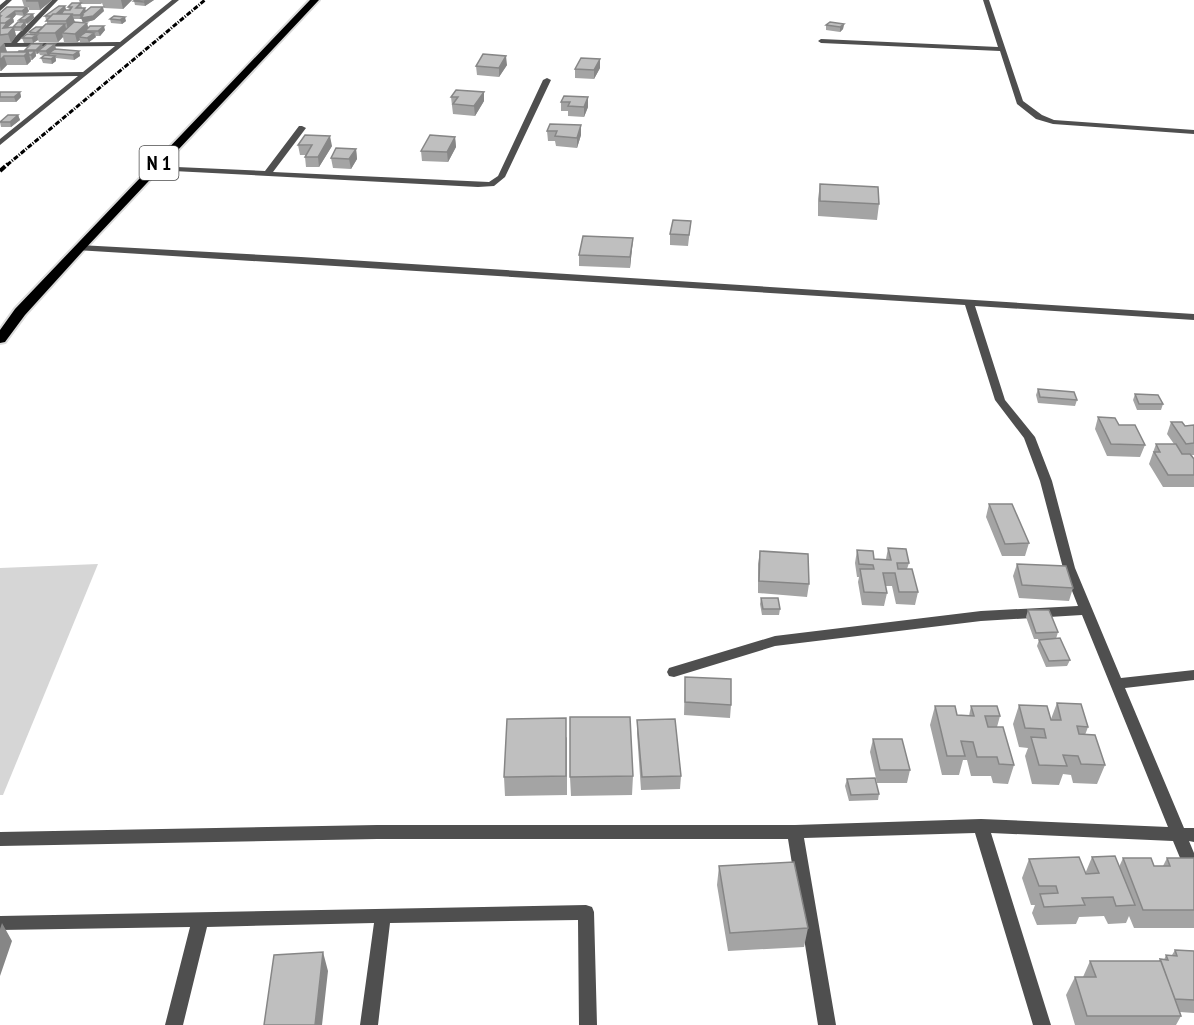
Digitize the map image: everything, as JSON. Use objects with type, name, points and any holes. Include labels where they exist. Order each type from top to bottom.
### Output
[{"type":"highway","name":"N 1","points":[[2,332],[154,168],[315,0]]},
{"type":"street","points":[[0,9],[9,0]]},
{"type":"street","points":[[11,45],[55,0]]},
{"type":"street","points":[[0,143],[176,0]]},
{"type":"street","points":[[986,0],[1020,102],[1039,117],[1074,125],[1194,132]]},
{"type":"street","points":[[821,40],[1002,49]]},
{"type":"street","points":[[0,45],[122,44]]},
{"type":"street","points":[[0,75],[85,74]]},
{"type":"street","points":[[154,168],[491,184],[501,177],[547,80]]},
{"type":"street","points":[[22,117],[33,117]]},
{"type":"street","points":[[268,174],[302,128]]},
{"type":"street","points":[[79,248],[1194,317]]},
{"type":"street","points":[[969,302],[1000,400],[1029,437],[1046,482],[1069,568],[1117,684],[1187,836],[1194,872]]},
{"type":"street","points":[[674,672],[775,641],[981,616],[1087,610]]},
{"type":"street","points":[[1117,684],[1194,675]]},
{"type":"street","points":[[0,839],[377,832],[795,832],[981,826],[1187,836]]},
{"type":"street","points":[[981,826],[1042,1025]]},
{"type":"street","points":[[795,832],[827,1025]]},
{"type":"street","points":[[0,923],[586,912],[588,1025]]},
{"type":"street","points":[[369,1025],[383,916]]},
{"type":"street","points":[[174,1025],[200,919]]},
{"type":"shaded area","points":[[98,564],[3,795],[0,795],[0,568]]},
{"type":"building","points":[[72,3],[81,3],[76,8],[85,8],[80,15],[61,14],[64,10],[70,10],[72,7],[68,7]]},
{"type":"building","points":[[59,6],[65,6],[56,14],[45,16]]},
{"type":"building","points":[[7,7],[27,7],[22,11],[15,11],[7,17],[13,17],[5,23],[0,23],[0,13]]},
{"type":"building","points":[[91,7],[103,7],[93,16],[81,18],[83,15],[81,15]]},
{"type":"building","points":[[27,14],[33,14],[25,20],[19,20]]},
{"type":"building","points":[[53,14],[72,14],[66,21],[46,21]]},
{"type":"building","points":[[114,16],[125,17],[120,20],[110,19]]},
{"type":"building","points":[[18,22],[25,22],[21,27],[13,27]]},
{"type":"building","points":[[74,22],[87,23],[75,34],[62,33]]},
{"type":"building","points":[[830,22],[844,24],[840,27],[826,25]]},
{"type":"building","points":[[0,23],[7,23],[3,28],[14,27],[8,34],[0,35]]},
{"type":"building","points":[[46,24],[65,24],[55,33],[36,33]]},
{"type":"building","points":[[90,26],[104,26],[98,31],[85,31]]},
{"type":"building","points":[[36,27],[43,27],[37,33],[29,32]]},
{"type":"building","points":[[86,32],[94,33],[87,38],[79,37]]},
{"type":"building","points":[[27,34],[37,35],[32,38],[22,38]]},
{"type":"building","points":[[31,44],[42,44],[36,50],[25,50]]},
{"type":"building","points":[[47,44],[55,44],[46,51],[38,51]]},
{"type":"building","points":[[55,49],[79,51],[73,55],[49,53]]},
{"type":"building","points":[[19,51],[35,51],[29,55],[28,52]]},
{"type":"building","points":[[0,52],[28,52],[24,56],[4,56],[0,60]]},
{"type":"building","points":[[483,54],[506,56],[499,68],[476,66]]},
{"type":"building","points":[[45,55],[55,56],[51,59],[41,58]]},
{"type":"building","points":[[581,58],[600,59],[594,70],[575,69]]},
{"type":"building","points":[[456,90],[484,92],[474,106],[453,104],[458,97],[451,97]]},
{"type":"building","points":[[0,92],[20,92],[14,97],[0,97]]},
{"type":"building","points":[[564,96],[588,97],[584,107],[568,106],[570,102],[561,102]]},
{"type":"building","points":[[8,115],[18,115],[10,122],[0,122]]},
{"type":"building","points":[[550,124],[581,125],[577,138],[555,136],[557,131],[547,131]]},
{"type":"building","points":[[305,135],[330,136],[318,157],[305,157],[312,145],[298,145]]},
{"type":"building","points":[[430,135],[455,137],[447,152],[421,151]]},
{"type":"building","points":[[336,148],[356,149],[349,159],[331,158]]},
{"type":"building","points":[[820,184],[878,187],[879,204],[820,201]]},
{"type":"building","points":[[673,220],[691,221],[689,235],[670,234]]},
{"type":"building","points":[[583,236],[633,238],[630,257],[579,255]]},
{"type":"building","points":[[1038,389],[1074,392],[1077,400],[1040,397]]},
{"type":"building","points":[[1135,394],[1158,395],[1163,404],[1139,404]]},
{"type":"building","points":[[1098,417],[1115,418],[1119,425],[1135,425],[1145,445],[1111,444]]},
{"type":"building","points":[[1171,422],[1182,422],[1185,426],[1194,425],[1194,443],[1186,444]]},
{"type":"building","points":[[1156,444],[1176,444],[1182,454],[1190,454],[1194,459],[1194,475],[1168,475],[1154,452],[1160,452]]},
{"type":"building","points":[[989,504],[1012,504],[1029,543],[1005,544]]},
{"type":"building","points":[[888,548],[906,549],[909,563],[897,563],[898,569],[912,569],[918,592],[899,592],[895,573],[883,573],[887,593],[864,592],[860,569],[874,569],[873,565],[859,564],[857,550],[873,551],[874,559],[891,560]]},
{"type":"building","points":[[760,551],[808,554],[809,584],[759,581]]},
{"type":"building","points":[[1017,564],[1066,566],[1073,588],[1022,585]]},
{"type":"building","points":[[761,598],[778,598],[780,609],[763,609]]},
{"type":"building","points":[[1028,610],[1049,610],[1058,632],[1036,633]]},
{"type":"building","points":[[1060,638],[1070,660],[1049,661],[1039,640]]},
{"type":"building","points":[[685,677],[731,679],[731,705],[685,702]]},
{"type":"building","points":[[1057,703],[1081,704],[1088,727],[1077,726],[1079,734],[1095,735],[1105,765],[1081,764],[1078,756],[1063,755],[1067,766],[1039,765],[1031,737],[1046,738],[1044,729],[1025,728],[1019,705],[1047,706],[1051,720],[1061,720]]},
{"type":"building","points":[[935,706],[955,706],[957,715],[974,716],[971,706],[997,706],[1000,716],[985,716],[988,727],[1003,727],[1014,765],[999,764],[997,757],[977,757],[973,742],[961,741],[965,756],[947,756]]},
{"type":"building","points":[[570,717],[630,717],[633,776],[570,777]]},
{"type":"building","points":[[566,718],[566,776],[504,777],[507,719]]},
{"type":"building","points":[[675,719],[681,776],[642,777],[637,720]]},
{"type":"building","points":[[873,739],[902,739],[910,770],[880,770]]},
{"type":"building","points":[[875,778],[879,794],[851,795],[847,779]]},
{"type":"building","points":[[1115,856],[1135,905],[1116,906],[1113,897],[1082,898],[1085,905],[1044,907],[1040,894],[1058,893],[1056,886],[1039,886],[1029,859],[1079,857],[1086,874],[1099,873],[1092,857]]},
{"type":"building","points":[[1123,858],[1151,858],[1154,866],[1170,866],[1167,858],[1194,858],[1194,910],[1143,910]]},
{"type":"building","points":[[794,862],[808,928],[730,933],[719,866]]},
{"type":"building","points":[[1175,950],[1194,951],[1194,1000],[1175,999],[1160,959],[1168,960],[1166,955],[1177,956]]},
{"type":"building","points":[[323,952],[315,1025],[264,1025],[274,955]]},
{"type":"building","points":[[1090,961],[1161,961],[1181,1016],[1087,1016],[1075,977],[1096,977]]},
{"type":"railway","points":[[7,165],[205,0]]},
{"type":"railway","points":[[0,171],[9,163]]}]
